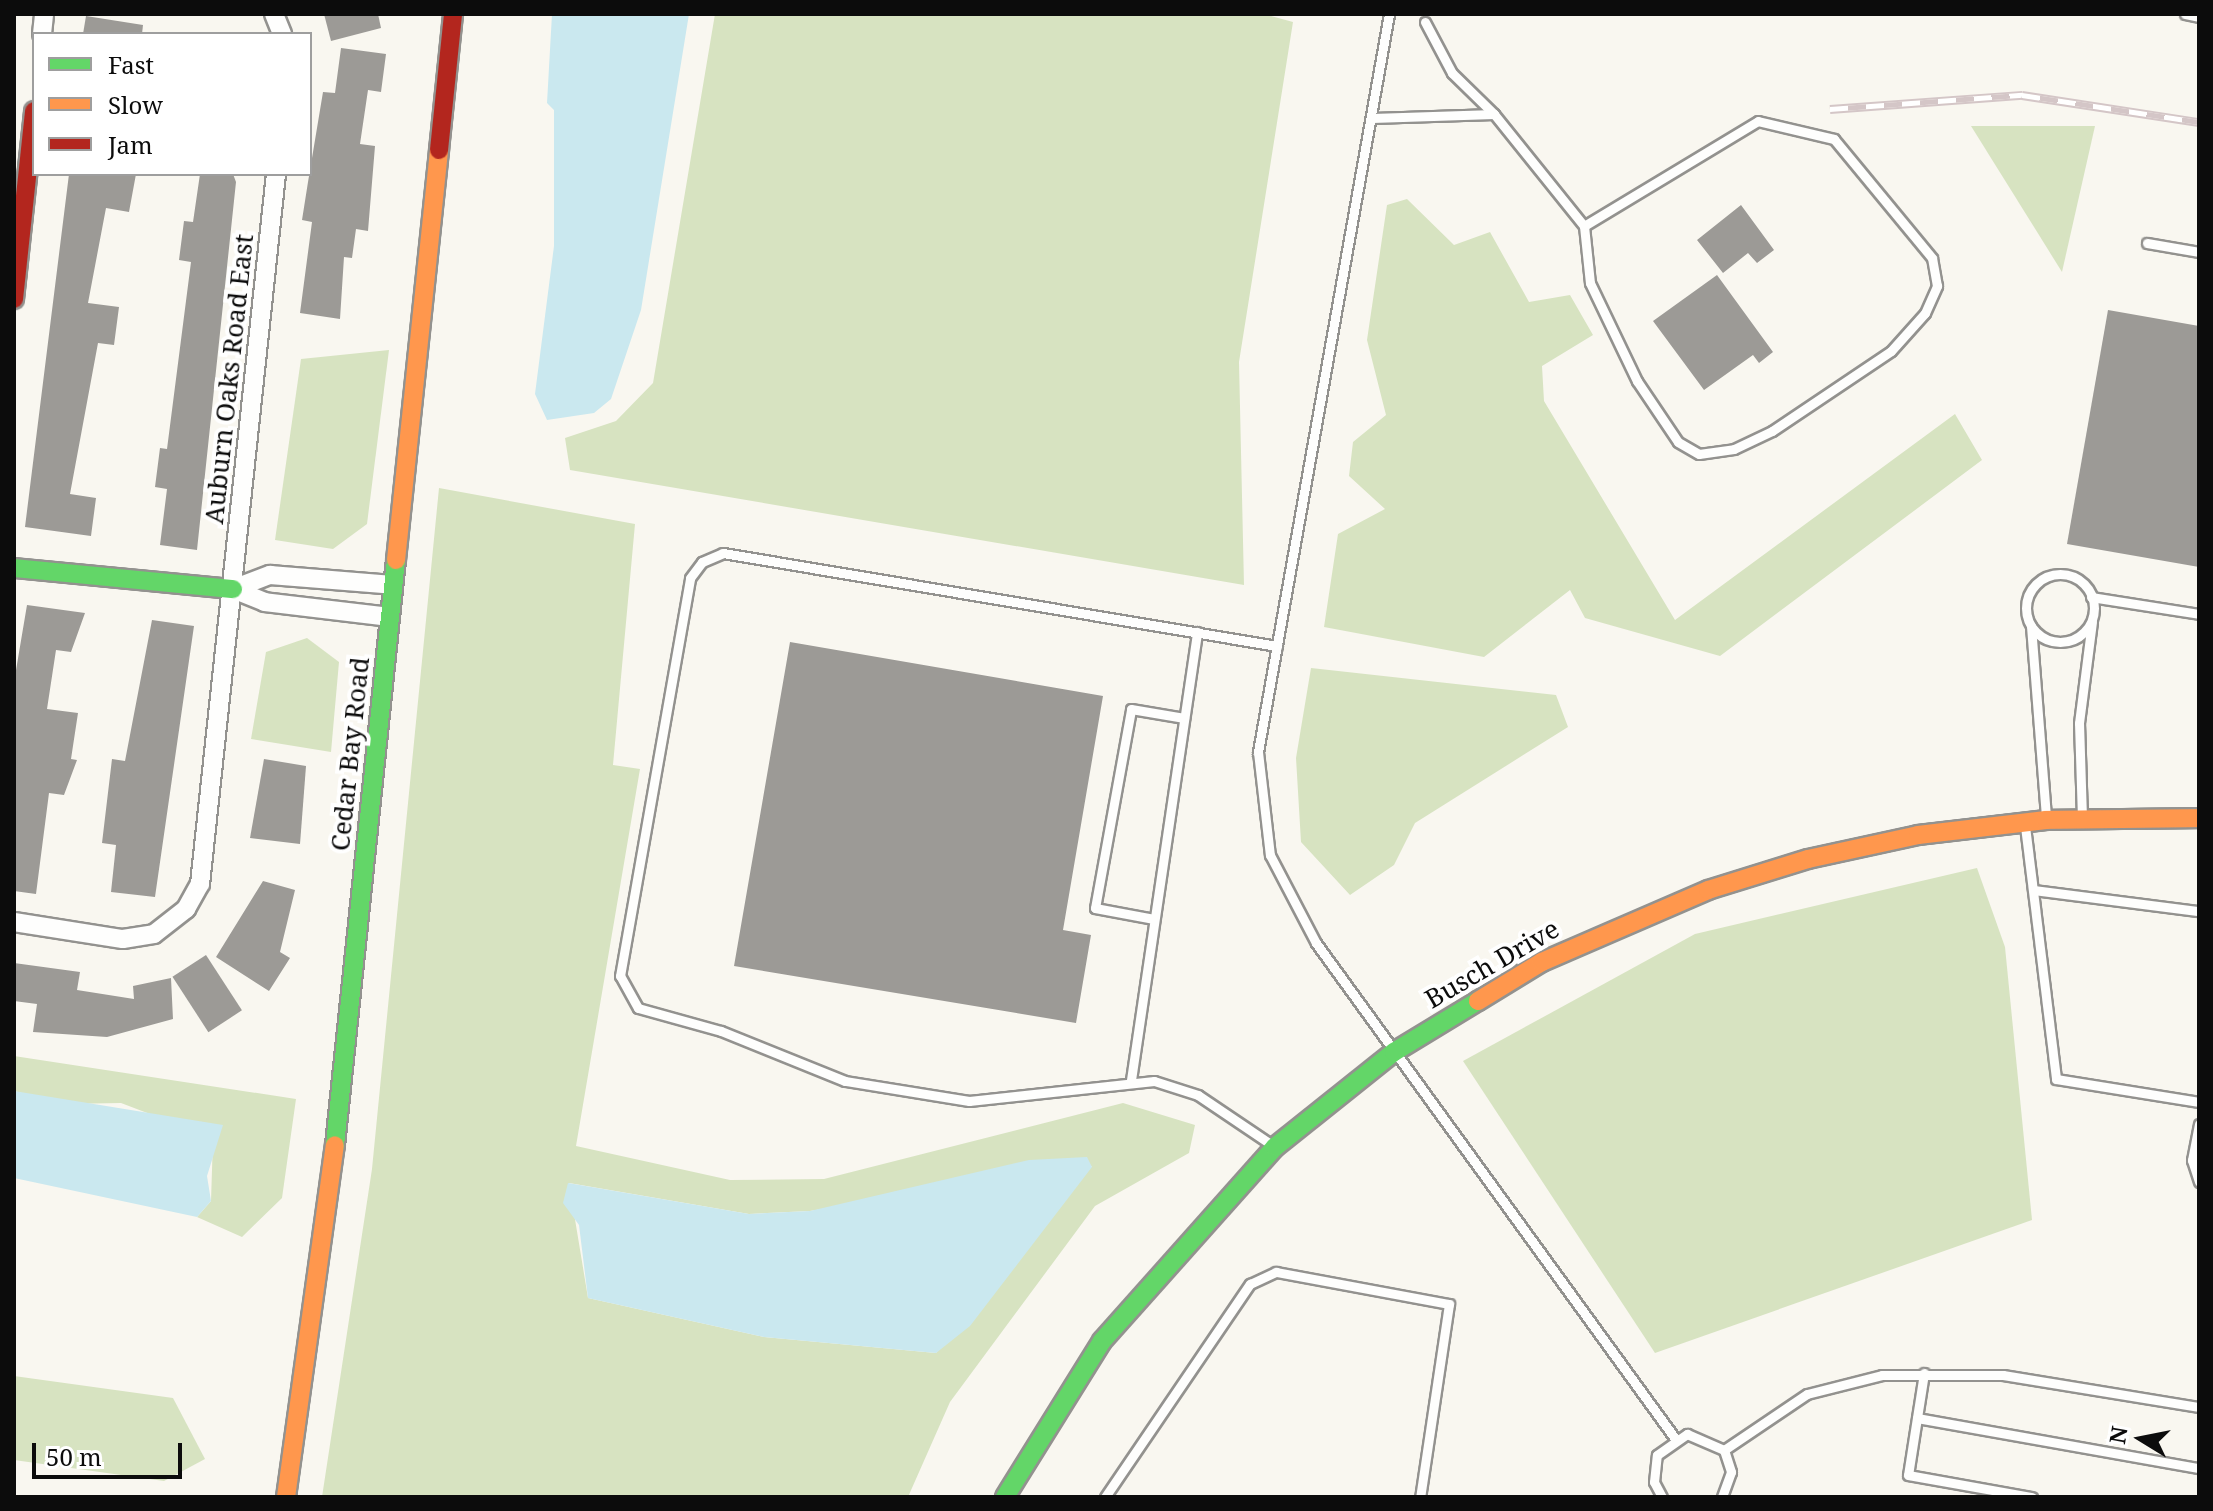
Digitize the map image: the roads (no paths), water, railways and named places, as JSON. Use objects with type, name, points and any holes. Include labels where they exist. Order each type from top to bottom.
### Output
[{"type":"street","name":"Cedar Bay Road","points":[[286,1497],[336,1142],[453,14]]},
{"type":"street","points":[[14,299],[32,130]]},
{"type":"street","name":"Auburn Oaks Road East","points":[[14,922],[123,939],[154,934],[186,909],[200,884],[276,176]]},
{"type":"street","points":[[14,568],[233,589],[265,602],[390,617]]},
{"type":"street","points":[[233,589],[270,575],[393,585]]},
{"type":"street","name":"Busch Drive","points":[[1005,1497],[1102,1341],[1275,1147],[1394,1052],[1542,962],[1708,890],[1918,835],[2046,820],[2199,818]]},
{"type":"lane","points":[[1389,14],[1258,752],[1270,855],[1316,943],[1674,1437]]},
{"type":"lane","points":[[2185,14],[2199,17]]},
{"type":"lane","points":[[1425,22],[1452,73],[1494,114],[1584,226],[1590,283],[1637,381],[1678,442],[1699,454],[1734,449],[1772,431],[1891,351],[1925,313],[1937,286],[1932,258],[1834,139],[1758,121],[1584,226]]},
{"type":"lane","points":[[1372,118],[1494,114]]},
{"type":"lane","points":[[2147,243],[2199,252]]},
{"type":"lane","points":[[1275,1147],[1198,1095],[1131,1080],[969,1101],[845,1081],[721,1031],[661,1019],[626,998],[620,976],[690,578],[702,562],[723,553],[1277,646]]},
{"type":"lane","points":[[2046,820],[2029,595],[2044,578],[2077,579],[2091,597],[2092,619],[2079,723],[2082,818]]},
{"type":"lane","points":[[2091,597],[2199,614]]},
{"type":"lane","points":[[2031,626],[2059,642],[2079,636],[2092,619]]},
{"type":"lane","points":[[1131,1080],[1197,632]]},
{"type":"lane","points":[[1154,919],[1095,908],[1131,709],[1184,718]]},
{"type":"lane","points":[[2024,823],[2056,1079],[2199,1102]]},
{"type":"lane","points":[[2034,890],[2199,911]]},
{"type":"lane","points":[[2199,1124],[2192,1160],[2199,1182]]},
{"type":"lane","points":[[1105,1497],[1250,1284],[1276,1272],[1449,1304],[1420,1497]]},
{"type":"lane","points":[[1724,1450],[1807,1394],[1924,1373],[2003,1375],[2199,1407]]},
{"type":"lane","points":[[1924,1373],[1908,1475],[2032,1497]]},
{"type":"lane","points":[[1917,1418],[2199,1468]]},
{"type":"lane","points":[[1660,1496],[1653,1468],[1674,1437],[1702,1434],[1724,1450],[1731,1472],[1722,1497]]},
{"type":"water","points":[[552,14],[689,14],[641,310],[611,399],[594,413],[547,420],[535,394],[554,246],[554,110],[547,103]]},
{"type":"water","points":[[14,1091],[223,1125],[207,1176],[211,1201],[197,1217],[14,1178]]},
{"type":"water","points":[[1087,1157],[1092,1167],[970,1326],[936,1353],[764,1337],[588,1298],[579,1225],[563,1203],[568,1183],[749,1214],[810,1211],[1029,1160]]},
{"type":"railway","points":[[1830,109],[2022,95],[2199,122]]}]
